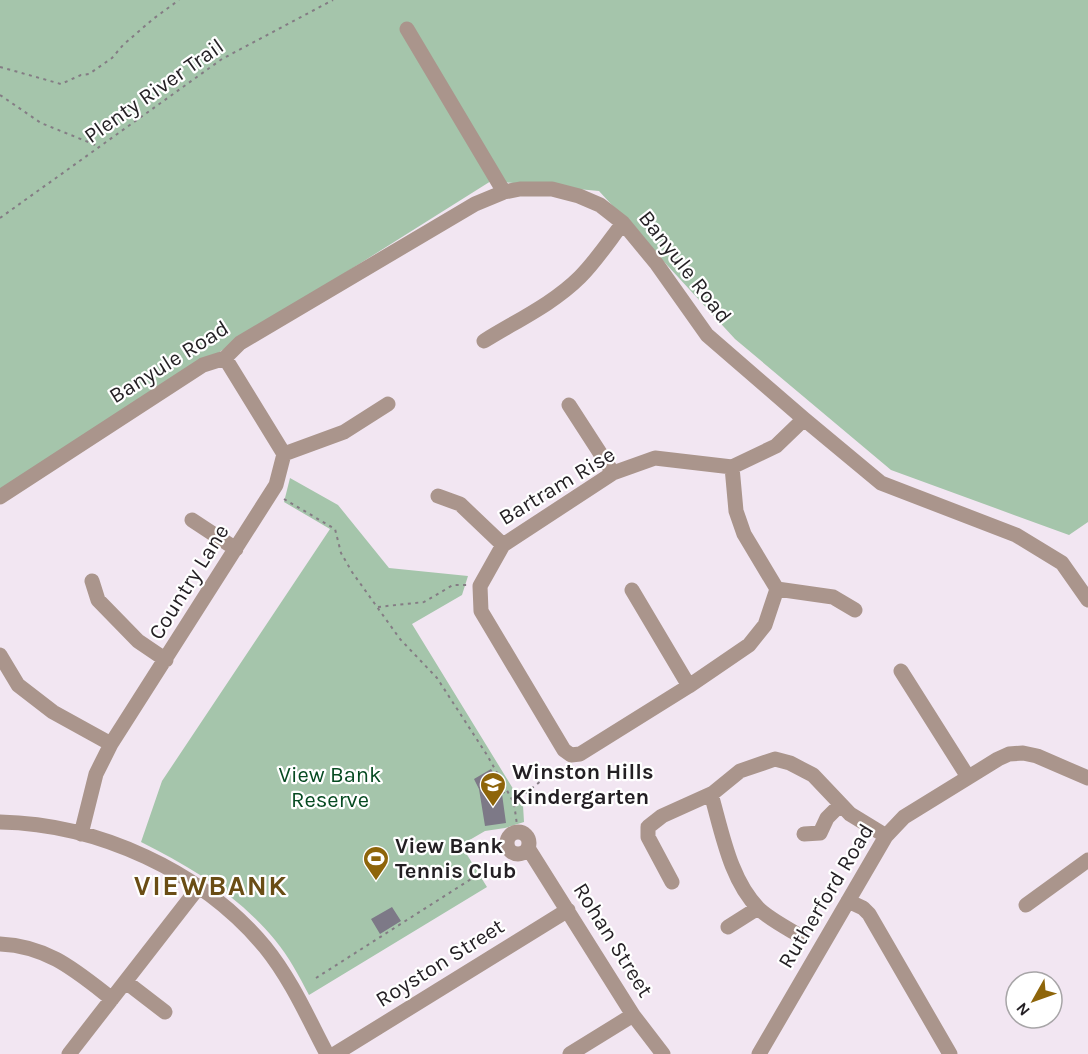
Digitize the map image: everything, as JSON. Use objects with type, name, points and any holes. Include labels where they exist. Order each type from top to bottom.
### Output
[{"type":"street","points":[[407,29],[504,192]]},
{"type":"street","name":"Banyule Road","points":[[0,497],[204,365],[225,358],[240,343],[475,204],[504,192],[520,189],[552,189],[579,196],[600,205],[623,223],[656,263],[706,334],[881,483],[1017,535],[1062,563],[1088,600]]},
{"type":"street","points":[[484,340],[547,303],[578,279],[623,223]]},
{"type":"street","points":[[225,358],[285,454],[344,432],[388,404]]},
{"type":"street","points":[[569,405],[613,473]]},
{"type":"street","points":[[480,586],[481,611],[568,760],[580,754],[689,686],[749,645],[765,625],[777,590],[744,534],[736,511],[732,467],[776,447],[804,419]]},
{"type":"street","name":"Country Lane","points":[[81,834],[96,774],[111,744],[276,485],[285,454]]},
{"type":"street","name":"Bartram Rise","points":[[480,586],[503,545],[613,473],[655,458],[732,467]]},
{"type":"street","points":[[438,496],[460,504],[503,545]]},
{"type":"street","points":[[192,520],[236,549]]},
{"type":"street","points":[[92,581],[98,600],[138,641],[166,660]]},
{"type":"street","points":[[632,590],[689,686]]},
{"type":"street","points":[[777,590],[833,597],[855,610]]},
{"type":"street","points":[[0,656],[18,686],[53,712],[111,744]]},
{"type":"street","points":[[901,671],[968,777]]},
{"type":"street","name":"Rutherford Road","points":[[759,1054],[886,836],[904,817],[1004,756],[1016,753],[1037,756],[1088,778]]},
{"type":"street","points":[[672,882],[648,837],[647,830],[662,816],[711,794],[740,771],[775,759],[790,763],[819,779],[850,814],[886,836]]},
{"type":"street","points":[[711,794],[733,865],[746,892],[758,908],[802,937]]},
{"type":"street","points":[[804,834],[820,833],[827,818],[840,805]]},
{"type":"street","points":[[0,822],[57,828],[81,834],[137,854],[198,888],[234,915],[266,949],[292,989],[327,1054]]},
{"type":"street","name":"Rohan Street","points":[[514,832],[523,832],[527,835],[528,848],[633,1015],[663,1054]]},
{"type":"street","points":[[1026,905],[1088,860]]},
{"type":"street","points":[[69,1054],[198,888]]},
{"type":"street","points":[[848,901],[863,908],[869,914],[950,1054]]},
{"type":"street","points":[[728,927],[758,908]]},
{"type":"street","name":"Royston Street","points":[[335,1054],[568,910]]},
{"type":"street","points":[[0,944],[29,948],[58,959],[112,999]]},
{"type":"street","points":[[126,982],[165,1012]]},
{"type":"street","points":[[570,1054],[633,1015]]},
{"type":"path","points":[[0,67],[3,70],[61,84],[89,74],[112,58],[123,45],[153,19],[179,0]]},
{"type":"path","name":"Plenty River Trail","points":[[0,218],[222,60],[333,0]]},
{"type":"path","points":[[0,95],[41,123],[99,146]]},
{"type":"path","points":[[284,500],[335,529],[345,562],[400,639],[437,678],[487,755],[514,803],[517,825],[514,832]]},
{"type":"path","points":[[378,607],[428,601],[453,585],[480,586]]},
{"type":"path","points":[[514,803],[542,780],[542,775],[548,770]]},
{"type":"path","points":[[316,978],[479,874]]},
{"type":"green space","points":[[0,0],[1088,0],[1088,522],[1069,535],[891,470],[735,339],[599,191],[491,181],[0,490]]},
{"type":"green space","name":"View Bank Reserve","points":[[290,478],[338,505],[389,568],[468,576],[462,595],[412,624],[523,805],[524,822],[485,831],[461,845],[487,887],[309,995],[280,946],[246,910],[196,872],[141,842],[162,781],[330,529],[284,502]]},
{"type":"building","name":"Winston Hills Kindergarten","points":[[491,769],[505,793],[502,794],[506,823],[485,826],[479,789],[474,779]]},
{"type":"building","points":[[392,907],[401,921],[380,934],[371,919]]},
{"type":"place","name":"Winston Hills Kindergarten","points":[[493,808]]},
{"type":"place","name":"View Bank Tennis Club","points":[[376,882]]},
{"type":"district","name":"VIEWBANK","points":[[211,885]]}]
